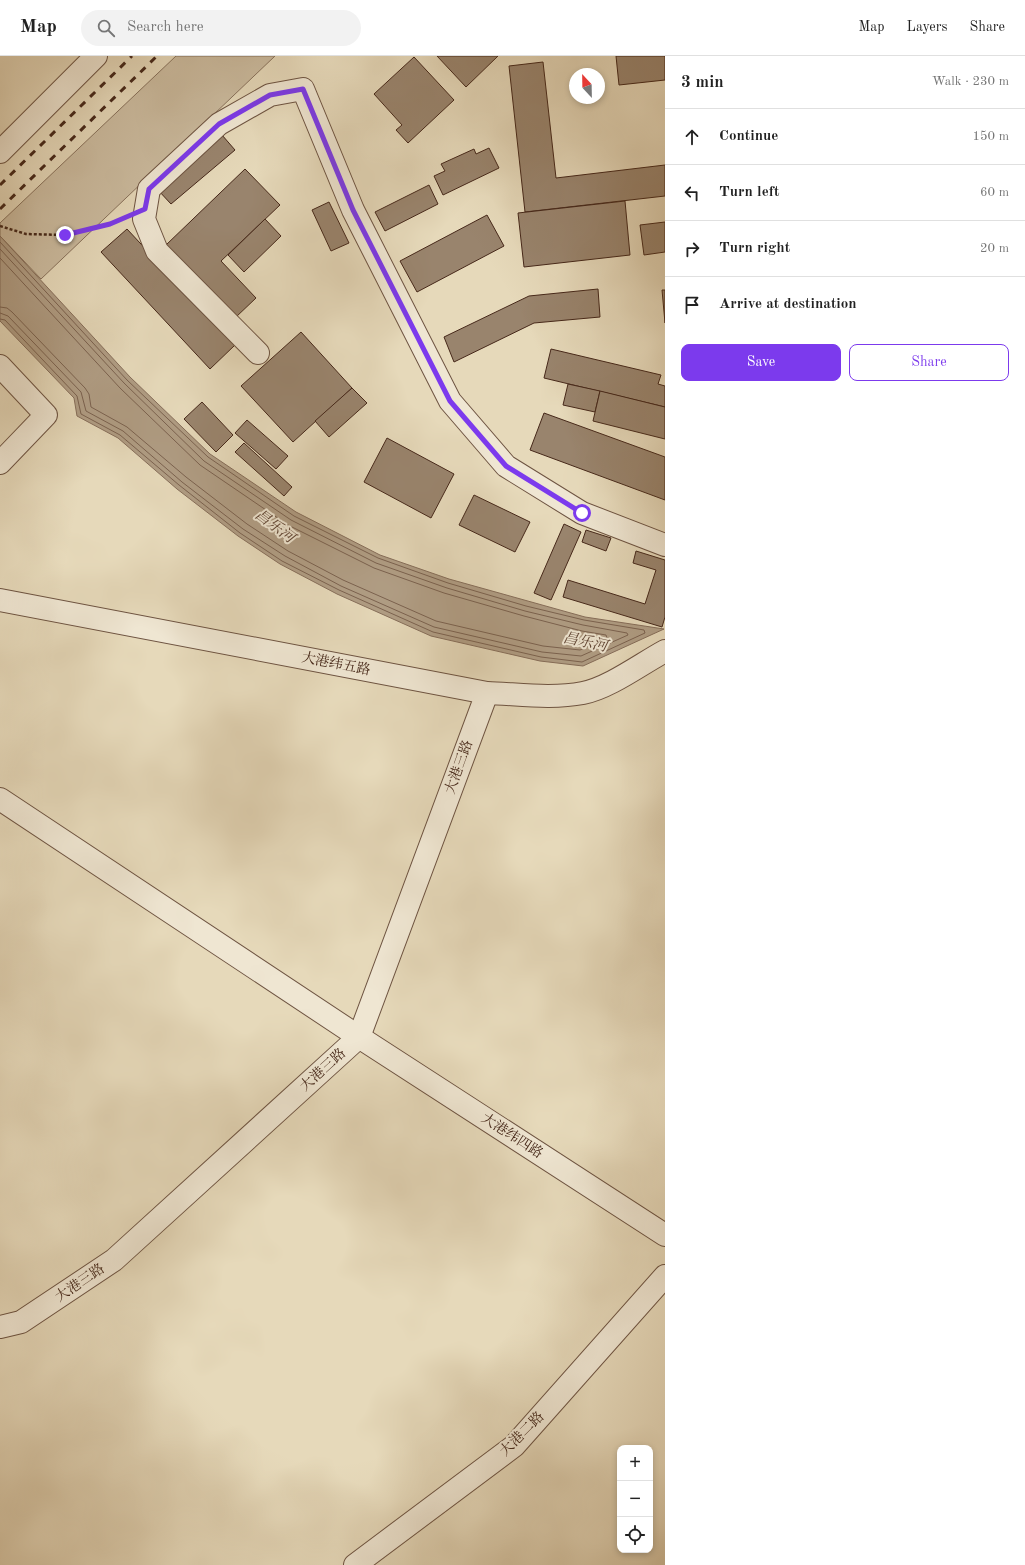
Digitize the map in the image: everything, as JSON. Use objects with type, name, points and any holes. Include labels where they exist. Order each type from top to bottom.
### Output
[{"type":"street","points":[[0,152],[96,56]]},
{"type":"street","points":[[258,353],[157,251],[144,219],[145,209],[149,189],[219,124],[270,95],[303,89],[353,210],[450,401],[506,466],[582,513],[665,545]]},
{"type":"street","points":[[0,366],[46,415],[0,462]]},
{"type":"street","name":"大港纬五路","points":[[0,600],[487,692],[551,696],[583,693],[604,686],[665,651]]},
{"type":"street","name":"大港三路","points":[[0,1327],[21,1322],[114,1260],[358,1037],[487,692]]},
{"type":"street","name":"大港纬四路","points":[[0,799],[358,1037],[665,1235]]},
{"type":"street","name":"大港二路","points":[[355,1565],[514,1446],[665,1276]]},
{"type":"path","points":[[0,226],[26,234],[65,235],[110,224],[145,209]]},
{"type":"shaded area","points":[[176,56],[275,56],[41,279],[0,236],[0,223]]},
{"type":"water","name":"昌乐河","points":[[0,236],[130,377],[210,454],[296,512],[380,555],[449,579],[585,617],[664,629],[583,666],[540,661],[431,636],[337,594],[280,564],[238,536],[177,489],[118,438],[77,416],[74,398],[0,321]]},
{"type":"building","points":[[437,56],[498,56],[466,87]]},
{"type":"building","points":[[616,56],[665,56],[665,80],[619,85]]},
{"type":"building","points":[[414,57],[454,100],[408,143],[396,130],[402,125],[374,94]]},
{"type":"building","points":[[543,62],[556,178],[665,165],[665,196],[525,212],[509,66]]},
{"type":"building","points":[[222,135],[235,150],[171,204],[158,190]]},
{"type":"building","points":[[489,148],[499,168],[443,195],[434,176],[445,171],[441,164],[474,149],[476,154]]},
{"type":"building","points":[[245,169],[280,205],[221,261],[256,298],[236,317],[166,245]]},
{"type":"building","points":[[429,185],[438,204],[385,231],[375,212]]},
{"type":"building","points":[[625,201],[630,255],[524,267],[518,213]]},
{"type":"building","points":[[329,202],[349,243],[331,251],[312,210]]},
{"type":"building","points":[[487,215],[504,246],[417,292],[400,261]]},
{"type":"building","points":[[265,219],[281,236],[244,272],[228,255]]},
{"type":"building","points":[[665,222],[665,252],[644,255],[640,225]]},
{"type":"building","points":[[127,229],[235,345],[210,369],[101,252]]},
{"type":"building","points":[[598,289],[600,317],[534,323],[454,362],[444,337],[529,296]]},
{"type":"building","points":[[662,290],[665,290],[665,323]]},
{"type":"building","points":[[301,332],[352,388],[293,442],[241,386]]},
{"type":"building","points":[[551,349],[661,375],[658,384],[665,386],[665,407],[544,378]]},
{"type":"building","points":[[568,384],[600,391],[595,412],[563,405]]},
{"type":"building","points":[[352,388],[367,403],[329,437],[315,421]]},
{"type":"building","points":[[600,391],[665,407],[665,439],[593,421]]},
{"type":"building","points":[[202,402],[233,435],[216,452],[184,419]]},
{"type":"building","points":[[544,413],[665,457],[665,500],[530,450]]},
{"type":"building","points":[[247,420],[288,456],[276,469],[235,433]]},
{"type":"building","points":[[387,438],[454,474],[431,518],[364,482]]},
{"type":"building","points":[[244,443],[292,487],[284,496],[235,452]]},
{"type":"building","points":[[474,495],[530,522],[515,552],[459,525]]},
{"type":"building","points":[[564,524],[581,532],[551,600],[534,593]]},
{"type":"building","points":[[586,530],[611,538],[606,551],[582,542]]},
{"type":"building","points":[[636,551],[665,560],[665,617],[662,627],[563,597],[568,580],[645,604],[656,570],[633,563]]},
{"type":"railway","points":[[0,185],[132,56]]},
{"type":"railway","points":[[0,209],[157,56]]},
{"type":"route","points":[[65,235],[110,224],[145,209],[149,189],[219,124],[270,95],[303,89],[353,210],[450,401],[506,466],[582,513]]}]
